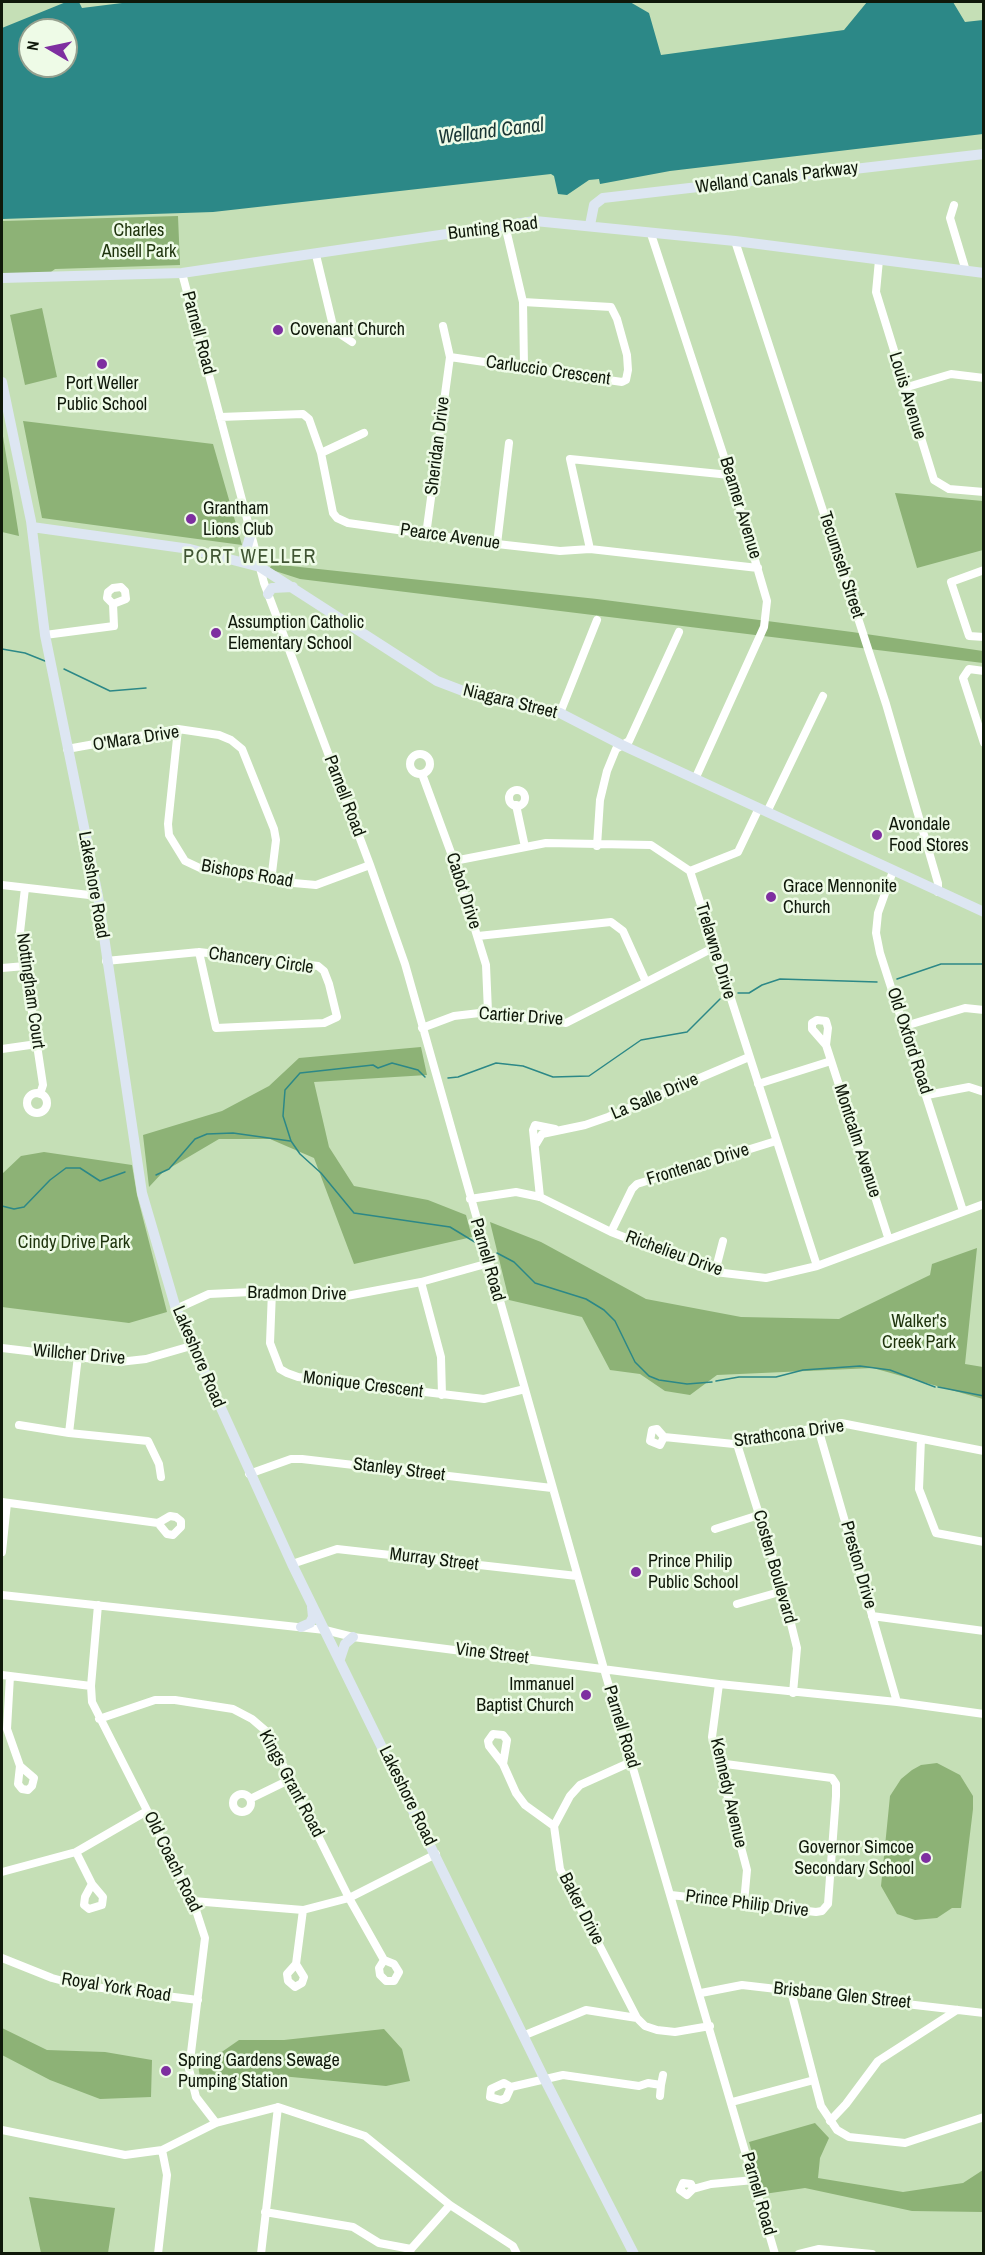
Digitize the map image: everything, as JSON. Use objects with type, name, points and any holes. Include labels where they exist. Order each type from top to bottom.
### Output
[{"type":"main road","name":"Welland Canals Parkway","points":[[590,225],[594,205],[603,198],[984,154]]},
{"type":"main road","name":"Bunting Road","points":[[2,278],[182,273],[535,222],[590,225],[651,234],[735,241],[984,273]]},
{"type":"main road","name":"Lakeshore Road","points":[[2,382],[32,527],[45,635],[98,896],[142,1193],[176,1309],[249,1474],[292,1564],[525,2035],[545,2080],[634,2253]]},
{"type":"main road","points":[[27,501],[33,516],[69,531]]},
{"type":"main road","name":"Niagara Street","points":[[32,527],[190,549],[260,567],[293,586],[437,681],[471,694],[560,713],[622,745],[696,777],[984,912]]},
{"type":"main road","points":[[243,561],[251,533]]},
{"type":"main road","points":[[268,594],[272,588],[293,586]]},
{"type":"main road","points":[[302,1628],[310,1623],[313,1617],[312,1604]]},
{"type":"main road","points":[[340,1659],[345,1644],[353,1637]]},
{"type":"street","points":[[954,205],[950,218],[966,271]]},
{"type":"street","points":[[505,225],[523,302],[524,366]]},
{"type":"street","name":"Beamer Avenue","points":[[651,234],[730,475],[767,601],[765,627],[696,777]]},
{"type":"street","name":"Tecumseh Street","points":[[735,241],[886,704],[938,883],[938,891]]},
{"type":"street","points":[[316,255],[334,330],[352,342]]},
{"type":"street","name":"Louis Avenue","points":[[879,260],[876,292],[934,480],[949,489],[984,492]]},
{"type":"street","name":"Parnell Road","points":[[182,273],[268,594],[405,964],[552,1488],[775,2253]]},
{"type":"street","name":"Carluccio Crescent","points":[[450,357],[622,382],[626,380],[628,370],[617,319],[611,307],[523,302]]},
{"type":"street","points":[[443,326],[450,357]]},
{"type":"street","name":"Sheridan Drive","points":[[426,535],[450,357]]},
{"type":"street","points":[[904,388],[951,374],[984,378]]},
{"type":"street","name":"Pearce Avenue","points":[[220,417],[303,414],[309,418],[321,453],[333,513],[337,518],[348,523],[560,551],[590,549],[758,568]]},
{"type":"street","points":[[321,453],[364,433]]},
{"type":"street","points":[[497,544],[509,443]]},
{"type":"street","points":[[590,549],[570,459],[730,475]]},
{"type":"street","points":[[984,570],[951,582],[969,636],[984,637]]},
{"type":"street","points":[[45,635],[114,626],[113,604]]},
{"type":"street","points":[[560,713],[597,620]]},
{"type":"street","points":[[597,846],[600,800],[607,771],[616,749],[629,741],[679,632]]},
{"type":"street","points":[[984,671],[969,669],[963,678],[984,743]]},
{"type":"street","points":[[454,861],[554,843],[597,846],[651,845],[690,871],[738,852],[763,810],[823,696]]},
{"type":"street","name":"Bishops Road","points":[[178,729],[168,824],[169,836],[185,861],[202,869],[271,881],[316,885],[370,865]]},
{"type":"street","name":"O'Mara Drive","points":[[68,749],[178,729],[219,735],[242,749],[274,830],[276,840],[271,881]]},
{"type":"street","name":"Cabot Drive","points":[[422,774],[454,861],[478,936],[486,965],[488,1012]]},
{"type":"street","points":[[516,805],[525,847]]},
{"type":"street","name":"Trelawne Drive","points":[[690,871],[817,1266]]},
{"type":"street","name":"Old Oxford Road","points":[[893,871],[878,913],[876,933],[880,953],[963,1210]]},
{"type":"street","points":[[2,885],[98,896]]},
{"type":"street","name":"Nottingham Court","points":[[25,888],[20,932],[43,1084],[40,1094]]},
{"type":"street","points":[[478,936],[611,922],[623,932],[646,982]]},
{"type":"street","name":"Cartier Drive","points":[[422,1028],[454,1016],[488,1012],[566,1023],[713,948]]},
{"type":"street","name":"Chancery Circle","points":[[106,961],[199,952],[318,966],[324,971],[329,984],[337,1017],[324,1023],[216,1028],[199,952]]},
{"type":"street","points":[[2,968],[25,966]]},
{"type":"street","points":[[905,1026],[965,1008],[984,1010]]},
{"type":"street","points":[[2,1049],[38,1044]]},
{"type":"street","name":"Montcalm Avenue","points":[[826,1045],[888,1237]]},
{"type":"street","name":"La Salle Drive","points":[[540,1197],[535,1125],[558,1130],[585,1125],[609,1117],[749,1057]]},
{"type":"street","points":[[758,1084],[831,1061]]},
{"type":"street","points":[[927,1095],[969,1087],[984,1092]]},
{"type":"street","name":"Frontenac Drive","points":[[611,1232],[637,1184],[776,1141]]},
{"type":"street","name":"Richelieu Drive","points":[[470,1199],[516,1192],[540,1197],[611,1232],[715,1272],[766,1278],[817,1266],[888,1237],[984,1204]]},
{"type":"street","points":[[715,1272],[723,1241]]},
{"type":"street","name":"Bradmon Drive","points":[[176,1309],[209,1294],[272,1291],[336,1298],[421,1282],[489,1263]]},
{"type":"street","points":[[421,1282],[441,1357],[442,1395]]},
{"type":"street","name":"Monique Crescent","points":[[272,1291],[270,1343],[280,1369],[287,1373],[298,1377],[484,1399],[525,1389]]},
{"type":"street","name":"Willcher Drive","points":[[2,1348],[119,1362],[146,1359],[191,1346]]},
{"type":"street","points":[[69,1433],[78,1356]]},
{"type":"street","name":"Strathcona Drive","points":[[664,1437],[737,1444],[849,1424],[984,1451]]},
{"type":"street","points":[[19,1425],[148,1442],[159,1464],[161,1477]]},
{"type":"street","name":"Preston Drive","points":[[818,1428],[897,1702]]},
{"type":"street","points":[[921,1439],[920,1489],[936,1533],[984,1542]]},
{"type":"street","name":"Costen Boulevard","points":[[737,1444],[783,1592],[796,1648],[793,1693]]},
{"type":"street","name":"Stanley Street","points":[[249,1474],[291,1459],[302,1459],[552,1488]]},
{"type":"street","points":[[2,1552],[4,1502],[158,1523]]},
{"type":"street","points":[[715,1529],[759,1515]]},
{"type":"street","name":"Murray Street","points":[[292,1564],[337,1549],[578,1576]]},
{"type":"street","points":[[737,1604],[783,1592]]},
{"type":"street","name":"Vine Street","points":[[2,1595],[325,1630],[353,1637],[719,1684],[897,1702],[984,1714]]},
{"type":"street","name":"Old Coach Road","points":[[98,1605],[91,1686],[92,1702],[193,1901],[206,1938],[190,2080],[196,2097],[216,2123]]},
{"type":"street","points":[[872,1617],[984,1631]]},
{"type":"street","points":[[20,1766],[7,1729],[6,1676],[91,1686]]},
{"type":"street","name":"Kennedy Avenue","points":[[719,1684],[712,1737],[747,1870],[744,1903]]},
{"type":"street","name":"Kings Grant Road","points":[[99,1719],[155,1700],[175,1700],[233,1709],[252,1719],[266,1731],[349,1898],[384,1960]]},
{"type":"street","points":[[503,1764],[516,1793],[525,1805],[554,1826],[570,1796],[580,1785],[631,1762]]},
{"type":"street","name":"Prince Philip Drive","points":[[671,1895],[816,1912],[825,1908],[834,1854],[836,1784],[832,1778],[718,1763]]},
{"type":"street","points":[[250,1799],[291,1779]]},
{"type":"street","points":[[2,1872],[76,1852],[147,1811]]},
{"type":"street","name":"Baker Drive","points":[[554,1826],[560,1869],[637,2018]]},
{"type":"street","points":[[76,1852],[92,1884]]},
{"type":"street","points":[[193,1901],[303,1911],[349,1898],[436,1854]]},
{"type":"street","points":[[296,1965],[303,1911]]},
{"type":"street","name":"Royal York Road","points":[[2,1958],[52,1978],[78,1985],[198,2000]]},
{"type":"street","name":"Brisbane Glen Street","points":[[701,1993],[735,1985],[984,2013]]},
{"type":"street","points":[[791,1990],[821,2106],[837,2130],[849,2136],[905,2143],[984,2117]]},
{"type":"street","points":[[525,2035],[586,2010],[637,2018],[645,2026],[657,2030],[675,2032],[710,2025]]},
{"type":"street","points":[[830,2121],[846,2104],[878,2061],[957,2010]]},
{"type":"street","points":[[511,2087],[563,2075],[639,2086],[648,2083],[662,2085]]},
{"type":"street","points":[[660,2096],[663,2075]]},
{"type":"street","points":[[732,2102],[814,2080]]},
{"type":"street","points":[[261,2253],[278,2107]]},
{"type":"street","points":[[2,2130],[115,2154],[162,2150],[216,2123],[278,2107],[365,2136],[450,2205],[513,2246],[517,2253]]},
{"type":"street","points":[[158,2253],[167,2175],[162,2150]]},
{"type":"street","points":[[693,2188],[754,2180]]},
{"type":"street","points":[[266,2212],[353,2227],[379,2243],[411,2251],[450,2205]]},
{"type":"street","points":[[799,2253],[819,2249],[872,2253]]},
{"type":"green space","name":"Charles Ansell Park","points":[[178,216],[180,265],[55,269],[51,272],[2,274],[2,221]]},
{"type":"green space","points":[[42,308],[57,377],[25,385],[10,315]]},
{"type":"green space","points":[[23,421],[213,444],[242,545],[42,518]]},
{"type":"green space","points":[[2,430],[19,536],[2,532]]},
{"type":"green space","points":[[895,493],[983,501],[983,550],[917,568]]},
{"type":"green space","points":[[272,564],[597,599],[852,632],[983,651],[983,663],[300,579],[269,569]]},
{"type":"green space","points":[[421,1047],[427,1075],[314,1082],[329,1147],[354,1186],[428,1200],[466,1215],[472,1237],[354,1264],[314,1158],[270,1139],[219,1139],[163,1172],[149,1187],[143,1135],[222,1111],[269,1086],[299,1058]]},
{"type":"green space","name":"Cindy Drive Park","points":[[44,1152],[132,1165],[137,1195],[167,1312],[129,1323],[2,1307],[2,1174],[21,1156]]},
{"type":"green space","name":"Walker's Creek Park","points":[[490,1222],[541,1242],[646,1299],[741,1317],[839,1319],[930,1275],[932,1264],[977,1248],[965,1364],[983,1367],[983,1399],[873,1368],[717,1375],[690,1395],[665,1391],[640,1374],[610,1370],[582,1317],[509,1300]]},
{"type":"green space","points":[[937,1763],[960,1775],[973,1796],[961,1908],[952,1908],[937,1918],[915,1920],[897,1914],[881,1886],[890,1796],[901,1779],[912,1770],[921,1765]]},
{"type":"green space","points":[[2,2028],[47,2050],[105,2052],[152,2060],[151,2097],[100,2099],[50,2080],[2,2055]]},
{"type":"green space","points":[[384,2029],[402,2049],[410,2081],[386,2086],[281,2076],[247,2078],[202,2089],[197,2059],[216,2056],[239,2040],[284,2040]]},
{"type":"green space","points":[[815,2123],[829,2138],[820,2158],[818,2178],[903,2192],[963,2183],[983,2170],[983,2212],[912,2211],[805,2188],[764,2194],[749,2142]]},
{"type":"green space","points":[[29,2197],[115,2208],[108,2253],[41,2253]]},
{"type":"water","name":"Welland Canal","points":[[66,2],[79,2],[82,8],[130,2],[630,2],[649,13],[661,55],[844,30],[867,2],[953,2],[965,22],[983,20],[983,134],[670,171],[600,184],[599,179],[589,180],[567,195],[558,194],[554,176],[551,174],[213,212],[2,219],[2,28],[18,22],[18,78],[78,78],[78,18],[27,18]]},
{"type":"waterway","points":[[2,649],[25,653],[45,661]]},
{"type":"waterway","points":[[64,669],[110,691],[146,688]]},
{"type":"waterway","points":[[897,979],[941,964],[984,964]]},
{"type":"waterway","points":[[738,993],[749,993],[762,985],[780,979],[877,982]]},
{"type":"waterway","points":[[448,1078],[458,1077],[496,1063],[523,1066],[553,1077],[589,1076],[641,1040],[687,1032],[720,999]]},
{"type":"waterway","points":[[425,1077],[418,1070],[392,1063],[378,1068],[373,1065],[300,1073],[285,1090],[283,1116],[291,1141],[300,1154],[321,1173],[354,1213],[450,1227],[478,1244]]},
{"type":"waterway","points":[[156,1175],[169,1169],[195,1139],[207,1134],[233,1133],[290,1141]]},
{"type":"waterway","points":[[2,1206],[14,1209],[24,1207],[50,1180],[66,1168],[80,1168],[100,1181],[125,1172]]},
{"type":"waterway","points":[[497,1253],[514,1262],[535,1283],[586,1299],[604,1310],[615,1321],[635,1362],[649,1376],[659,1380],[687,1384],[712,1382]]},
{"type":"waterway","points":[[716,1381],[739,1377],[776,1377],[803,1370],[860,1366],[890,1370],[935,1387]]},
{"type":"waterway","points":[[938,1387],[984,1396]]},
{"type":"place","name":"Covenant Church","points":[[278,330]]},
{"type":"place","name":"Port Weller Public School","points":[[102,364]]},
{"type":"place","name":"Grantham Lions Club","points":[[191,519]]},
{"type":"place","name":"Assumption Catholic Elementary School","points":[[216,633]]},
{"type":"place","name":"Avondale Food Stores","points":[[877,835]]},
{"type":"place","name":"Grace Mennonite Church","points":[[771,897]]},
{"type":"place","name":"Prince Philip Public School","points":[[636,1572]]},
{"type":"place","name":"Immanuel Baptist Church","points":[[586,1695]]},
{"type":"place","name":"Governor Simcoe Secondary School","points":[[926,1858]]},
{"type":"place","name":"Spring Gardens Sewage Pumping Station","points":[[166,2071]]},
{"type":"district","name":"PORT WELLER","points":[[250,558]]}]
